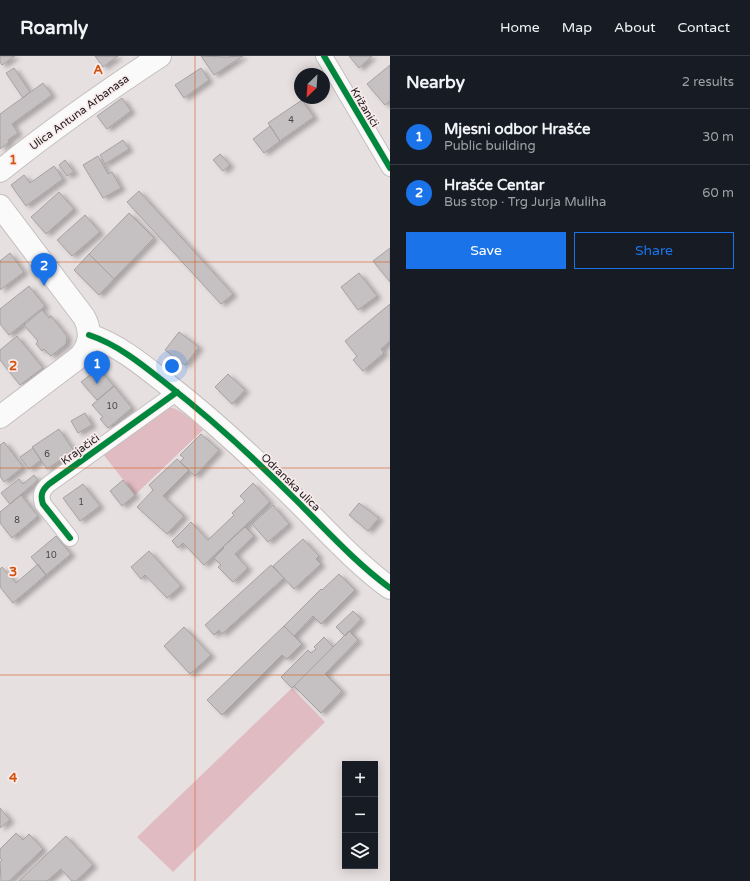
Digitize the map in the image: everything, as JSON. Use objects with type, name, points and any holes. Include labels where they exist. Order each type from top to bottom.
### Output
[{"type":"main road","name":"Ulica Antuna Arbanasa","points":[[0,171],[117,84],[160,56]]},
{"type":"main road","points":[[0,206],[84,317],[87,322],[89,335],[86,348],[78,358],[0,417]]},
{"type":"main road","name":"Odranska ulica","points":[[89,335],[101,339],[128,354],[177,392],[265,469],[352,555],[390,588]]},
{"type":"street","name":"Križanići","points":[[324,56],[390,168]]},
{"type":"street","name":"Krajačići","points":[[70,538],[43,504],[41,497],[42,491],[52,481],[177,392]]},
{"type":"shaded area","points":[[164,407],[170,407],[180,411],[203,430],[135,495],[103,454]]},
{"type":"shaded area","points":[[292,688],[325,722],[173,872],[137,837]]},
{"type":"building","points":[[0,56],[15,56],[2,65],[0,62]]},
{"type":"building","points":[[95,56],[118,56],[103,67]]},
{"type":"building","points":[[201,56],[226,57],[243,56],[214,75]]},
{"type":"building","points":[[349,56],[372,56],[359,68]]},
{"type":"building","points":[[390,65],[390,101],[385,105],[367,84]]},
{"type":"building","points":[[14,68],[30,92],[23,98],[6,73]]},
{"type":"building","points":[[201,68],[209,80],[184,98],[175,85]]},
{"type":"building","points":[[43,83],[52,95],[12,124],[18,133],[8,140],[9,142],[0,149],[0,114]]},
{"type":"building","points":[[122,98],[131,111],[107,129],[97,116]]},
{"type":"building","points":[[296,104],[305,104],[314,117],[280,141],[268,123]]},
{"type":"building","points":[[270,126],[280,141],[264,153],[253,139]]},
{"type":"building","points":[[123,140],[129,149],[105,164],[100,155]]},
{"type":"building","points":[[220,154],[230,165],[223,171],[213,160]]},
{"type":"building","points":[[98,156],[108,174],[112,172],[121,188],[103,198],[83,165]]},
{"type":"building","points":[[65,160],[74,172],[67,176],[59,165]]},
{"type":"building","points":[[54,166],[63,179],[26,206],[11,185],[24,175],[30,183]]},
{"type":"building","points":[[139,191],[233,294],[221,304],[127,202]]},
{"type":"building","points":[[59,192],[74,209],[46,234],[31,217]]},
{"type":"building","points":[[129,213],[154,238],[114,279],[89,254]]},
{"type":"building","points":[[85,215],[100,232],[72,256],[57,240]]},
{"type":"building","points":[[390,248],[390,282],[373,261]]},
{"type":"building","points":[[10,253],[24,272],[0,290],[0,261]]},
{"type":"building","points":[[89,254],[114,279],[99,295],[74,270]]},
{"type":"building","points":[[359,273],[377,296],[358,310],[341,287]]},
{"type":"building","points":[[29,286],[45,306],[9,335],[0,324],[0,309]]},
{"type":"building","points":[[390,304],[390,341],[381,349],[384,353],[363,371],[353,360],[357,356],[345,341]]},
{"type":"building","points":[[42,310],[49,318],[51,316],[67,336],[66,344],[51,356],[44,349],[42,351],[36,344],[38,341],[24,325]]},
{"type":"building","points":[[179,332],[199,347],[185,365],[165,350]]},
{"type":"building","points":[[17,336],[43,368],[20,385],[0,360],[0,350]]},
{"type":"building","points":[[95,371],[98,373],[101,371],[114,386],[97,400],[81,382]]},
{"type":"building","points":[[228,374],[245,390],[232,404],[215,387]]},
{"type":"building","points":[[114,386],[132,408],[108,428],[100,419],[103,417],[92,405]]},
{"type":"building","points":[[85,413],[92,425],[78,433],[71,421]]},
{"type":"building","points":[[59,429],[74,451],[47,469],[32,447]]},
{"type":"building","points":[[201,434],[219,450],[195,476],[180,462],[184,458],[180,455]]},
{"type":"building","points":[[4,442],[23,467],[4,482],[0,476],[0,445]]},
{"type":"building","points":[[33,448],[41,460],[29,469],[20,457]]},
{"type":"building","points":[[177,459],[189,470],[163,496],[184,516],[167,534],[137,507],[153,490],[149,485]]},
{"type":"building","points":[[34,475],[38,480],[10,504],[1,493],[19,479],[23,484]]},
{"type":"building","points":[[123,480],[135,495],[122,506],[110,491]]},
{"type":"building","points":[[253,483],[270,502],[204,565],[183,543],[178,548],[172,541],[191,522],[208,540],[234,515],[232,513],[245,501],[240,496]]},
{"type":"building","points":[[83,484],[100,506],[80,521],[63,498]]},
{"type":"building","points":[[21,495],[38,516],[12,538],[0,523],[0,512]]},
{"type":"building","points":[[359,503],[379,518],[368,531],[349,515]]},
{"type":"building","points":[[273,505],[289,524],[268,542],[252,524]]},
{"type":"building","points":[[245,527],[254,536],[235,554],[248,568],[233,582],[218,567],[221,565],[214,558],[224,548],[223,547]]},
{"type":"building","points":[[56,536],[71,554],[46,575],[31,557]]},
{"type":"building","points":[[303,539],[319,556],[316,559],[321,564],[294,589],[273,566]]},
{"type":"building","points":[[149,551],[181,586],[167,598],[145,575],[141,579],[131,567]]},
{"type":"building","points":[[38,564],[46,575],[13,603],[0,587],[0,569],[2,567],[16,583]]},
{"type":"building","points":[[271,565],[284,578],[222,634],[219,630],[214,635],[205,625]]},
{"type":"building","points":[[339,574],[355,590],[321,624],[313,616],[294,636],[284,626],[321,589],[322,590]]},
{"type":"building","points":[[353,611],[361,619],[345,636],[336,627]]},
{"type":"building","points":[[284,626],[302,644],[287,659],[282,655],[222,715],[207,700]]},
{"type":"building","points":[[184,627],[211,655],[190,674],[164,646]]},
{"type":"building","points":[[349,631],[358,640],[325,674],[342,691],[321,713],[294,686]]},
{"type":"building","points":[[324,637],[333,647],[292,688],[281,677],[308,650],[311,653],[316,649],[314,647]]},
{"type":"building","points":[[0,808],[10,820],[0,828]]},
{"type":"building","points":[[16,833],[23,840],[29,834],[43,849],[9,881],[1,881],[0,862],[2,860],[0,858],[0,849]]},
{"type":"building","points":[[66,836],[93,865],[76,881],[72,881],[61,869],[47,881],[19,881]]},
{"type":"cycle path","points":[[324,56],[390,168]]},
{"type":"cycle path","points":[[89,335],[111,344],[140,363],[202,413],[266,471],[354,557],[390,588]]},
{"type":"cycle path","points":[[70,538],[43,504],[42,493],[45,488],[177,392]]},
{"type":"place","name":"Hrašće Centar","points":[[44,286]]},
{"type":"place","name":"Mjesni odbor Hrašće","points":[[97,384]]}]
